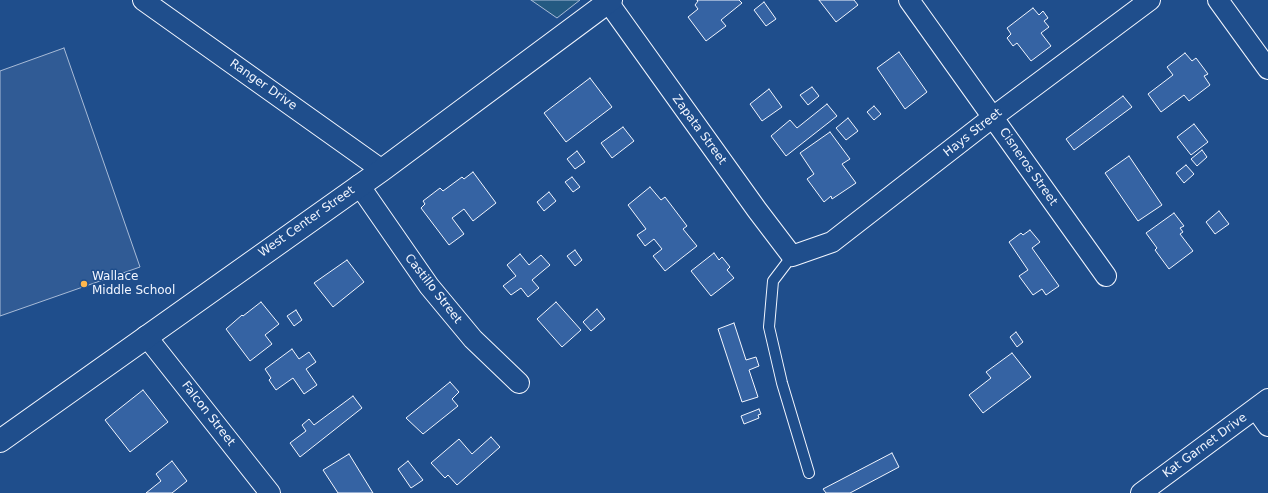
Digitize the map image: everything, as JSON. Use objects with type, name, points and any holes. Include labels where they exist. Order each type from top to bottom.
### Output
[{"type":"street","name":"Ranger Drive","points":[[143,0],[382,170]]},
{"type":"street","name":"Cisneros Street","points":[[909,0],[1106,276]]},
{"type":"street","name":"Hays Street","points":[[792,256],[832,242],[993,117],[1150,0]]},
{"type":"street","points":[[1218,0],[1268,70]]},
{"type":"street","name":"West Center Street","points":[[0,441],[382,170],[609,1]]},
{"type":"street","name":"Zapata Street","points":[[609,1],[757,210],[792,256]]},
{"type":"street","name":"Castillo Street","points":[[359,185],[429,286],[473,339],[519,383]]},
{"type":"street","name":"Falcon Street","points":[[146,336],[270,493]]},
{"type":"street","points":[[1262,404],[1268,426]]},
{"type":"street","name":"Kat Garnet Drive","points":[[1141,493],[1262,404]]},
{"type":"lane","points":[[792,256],[773,281],[769,327],[782,383],[809,473]]},
{"type":"shaded area","points":[[531,0],[580,0],[557,18]]},
{"type":"shaded area","points":[[64,48],[140,267],[0,316],[0,71]]},
{"type":"building","points":[[697,0],[739,0],[742,3],[721,20],[726,26],[706,41],[688,17],[698,9],[695,5],[698,1]]},
{"type":"building","points":[[819,0],[854,0],[858,5],[836,22]]},
{"type":"building","points":[[764,2],[776,19],[766,26],[754,10]]},
{"type":"building","points":[[1033,8],[1039,15],[1043,11],[1048,18],[1044,21],[1049,27],[1041,33],[1051,46],[1031,61],[1017,43],[1013,46],[1007,38],[1011,34],[1007,28]]},
{"type":"building","points":[[899,52],[927,92],[905,109],[877,68]]},
{"type":"building","points":[[1185,53],[1192,61],[1196,58],[1208,74],[1204,76],[1210,85],[1189,101],[1184,95],[1161,112],[1148,94],[1173,75],[1167,67]]},
{"type":"building","points":[[590,78],[612,107],[566,142],[544,113]]},
{"type":"building","points":[[812,87],[819,96],[808,105],[800,95]]},
{"type":"building","points":[[769,89],[782,107],[762,121],[750,104]]},
{"type":"building","points":[[1123,96],[1132,107],[1074,150],[1066,139]]},
{"type":"building","points":[[827,104],[837,116],[786,156],[771,136],[790,120],[797,128]]},
{"type":"building","points":[[874,106],[881,114],[874,120],[867,112]]},
{"type":"building","points":[[848,118],[858,131],[846,140],[836,128]]},
{"type":"building","points":[[1194,124],[1208,142],[1191,155],[1177,137]]},
{"type":"building","points":[[623,127],[634,141],[612,158],[601,143]]},
{"type":"building","points":[[830,132],[850,159],[842,164],[856,183],[832,199],[831,196],[824,202],[807,179],[814,174],[800,153]]},
{"type":"building","points":[[1202,150],[1207,157],[1197,166],[1191,159]]},
{"type":"building","points":[[577,151],[585,162],[575,169],[567,159]]},
{"type":"building","points":[[1129,156],[1162,205],[1138,221],[1105,173]]},
{"type":"building","points":[[1186,165],[1194,174],[1184,183],[1176,173]]},
{"type":"building","points":[[473,172],[496,203],[473,221],[464,209],[452,218],[464,234],[449,245],[421,208],[425,204],[423,201],[440,188],[443,191],[462,177],[464,179]]},
{"type":"building","points":[[572,177],[580,187],[573,192],[565,182]]},
{"type":"building","points":[[650,187],[661,200],[665,197],[687,226],[683,229],[697,246],[665,271],[653,256],[662,249],[654,239],[645,246],[637,235],[646,229],[628,205]]},
{"type":"building","points":[[549,192],[556,201],[544,211],[537,202]]},
{"type":"building","points":[[1219,211],[1229,224],[1215,234],[1206,222]]},
{"type":"building","points":[[1174,213],[1184,226],[1180,228],[1183,232],[1180,234],[1193,251],[1169,269],[1155,250],[1157,248],[1146,233]]},
{"type":"building","points":[[1030,230],[1040,242],[1032,248],[1059,286],[1046,295],[1042,289],[1033,295],[1019,276],[1028,270],[1009,242],[1021,233],[1023,235]]},
{"type":"building","points":[[575,250],[582,260],[575,266],[567,256]]},
{"type":"building","points":[[714,253],[719,260],[722,257],[730,267],[727,270],[734,278],[711,296],[691,271]]},
{"type":"building","points":[[520,254],[529,265],[541,255],[550,265],[532,280],[539,288],[528,297],[521,288],[511,295],[503,286],[516,276],[507,265]]},
{"type":"building","points":[[347,260],[364,282],[333,307],[314,283]]},
{"type":"building","points":[[261,302],[279,324],[265,335],[272,344],[250,361],[226,329],[242,315],[243,316]]},
{"type":"building","points":[[556,302],[581,330],[562,347],[537,319]]},
{"type":"building","points":[[597,309],[605,319],[591,331],[583,322]]},
{"type":"building","points":[[296,310],[302,320],[294,326],[287,316]]},
{"type":"building","points":[[734,323],[746,360],[756,357],[759,366],[749,370],[758,397],[742,402],[718,329]]},
{"type":"building","points":[[1016,332],[1023,342],[1017,347],[1010,337]]},
{"type":"building","points":[[292,349],[299,359],[309,352],[316,362],[306,369],[317,385],[304,394],[293,378],[276,390],[269,380],[271,378],[265,369]]},
{"type":"building","points":[[1012,353],[1031,377],[983,413],[969,395],[991,378],[986,372]]},
{"type":"building","points":[[450,382],[459,392],[452,399],[458,406],[423,434],[406,418]]},
{"type":"building","points":[[143,390],[168,422],[130,452],[105,420]]},
{"type":"building","points":[[353,396],[362,408],[300,457],[290,443],[306,431],[302,425],[309,419],[314,425]]},
{"type":"building","points":[[759,409],[761,414],[758,415],[759,418],[744,424],[741,416]]},
{"type":"building","points":[[491,437],[500,447],[457,485],[448,475],[445,478],[431,463],[459,439],[472,454]]},
{"type":"building","points":[[892,453],[899,467],[850,493],[826,493],[823,489]]},
{"type":"building","points":[[349,454],[373,493],[338,493],[323,470]]},
{"type":"building","points":[[172,461],[187,481],[172,493],[146,493],[161,481],[156,474]]},
{"type":"building","points":[[408,461],[423,480],[411,488],[398,469]]},
{"type":"place","name":"Wallace Middle School","points":[[84,284]]}]
